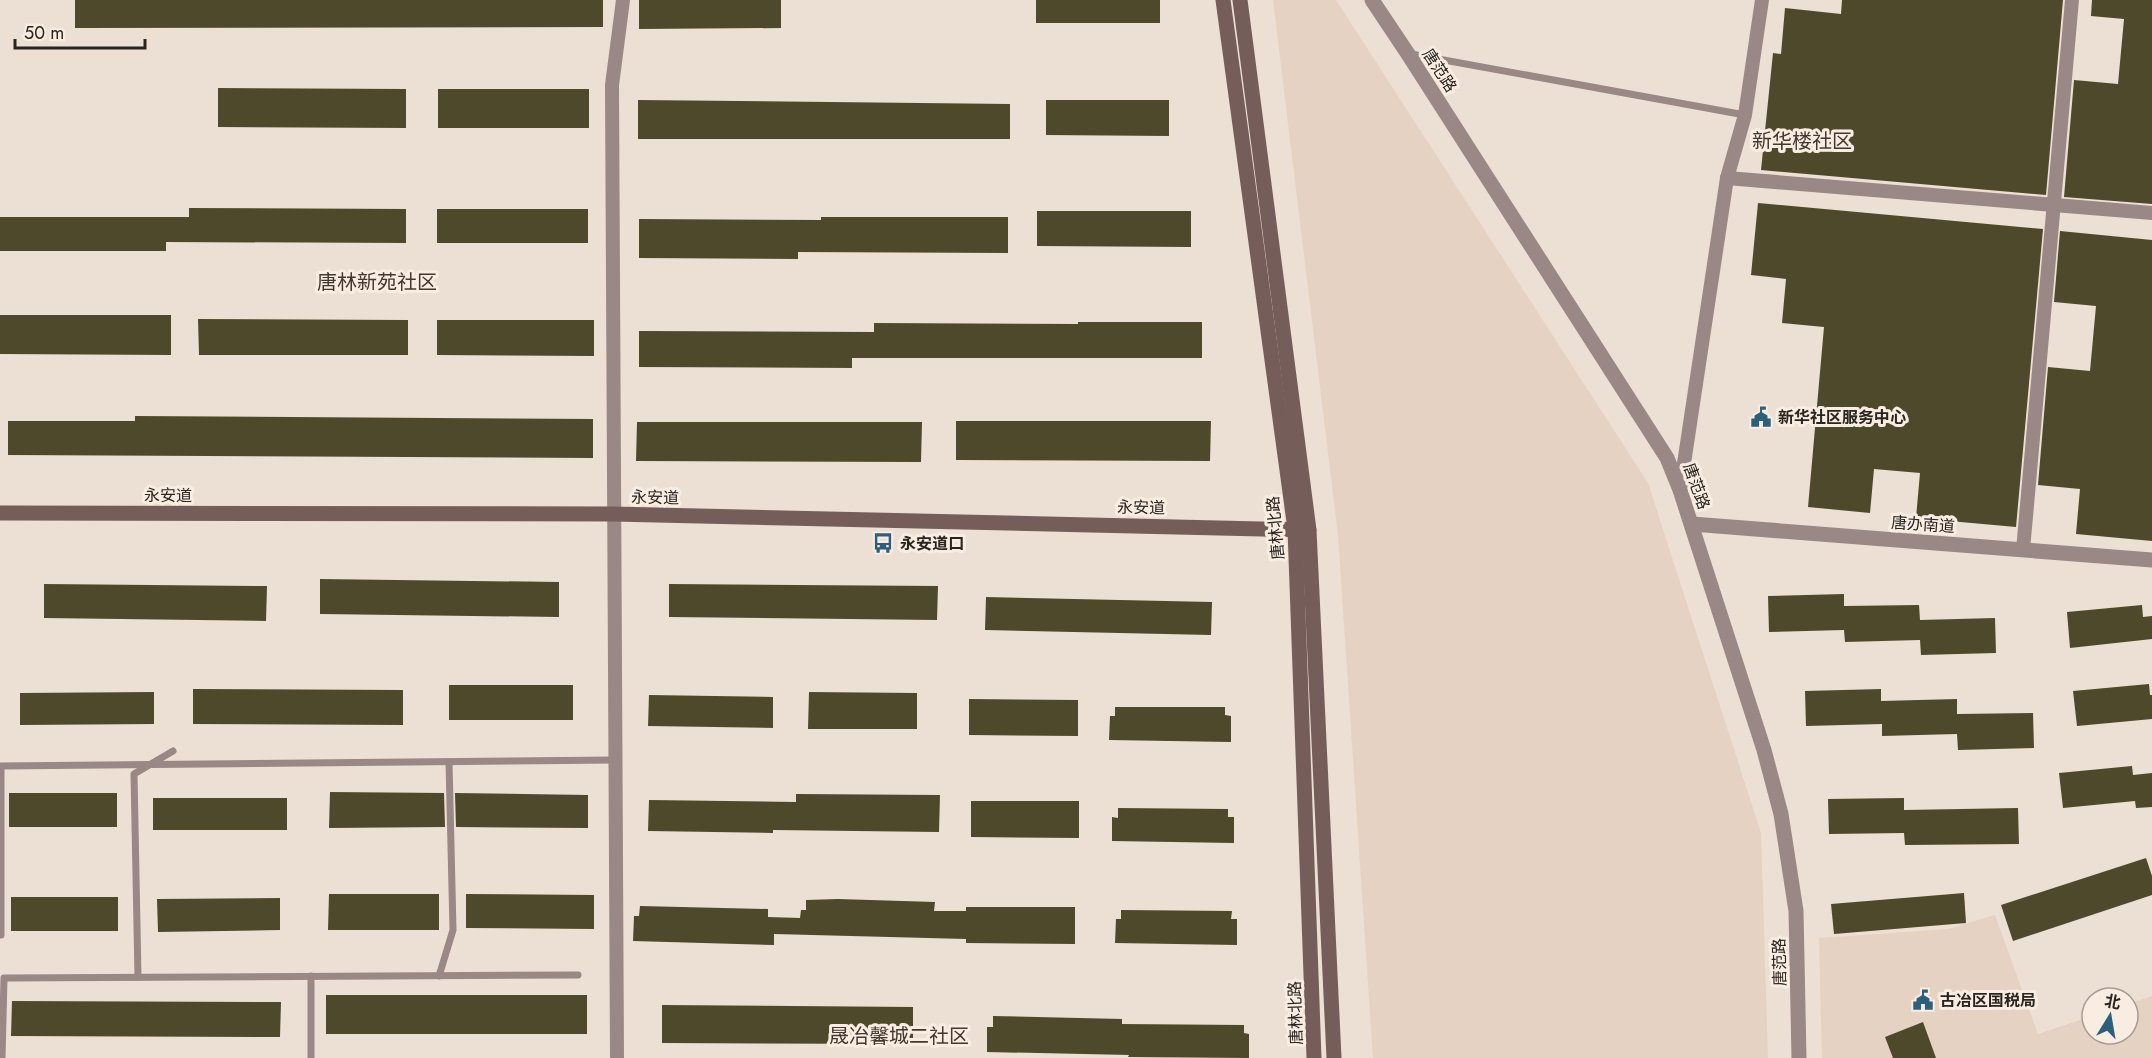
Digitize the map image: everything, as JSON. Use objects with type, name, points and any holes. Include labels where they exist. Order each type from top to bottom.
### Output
[{"type":"main road","name":"唐林北路","points":[[1223,0],[1302,530],[1314,1058]]},
{"type":"main road","name":"唐林北路","points":[[1240,0],[1302,530],[1334,1058]]},
{"type":"main road","name":"永安道","points":[[0,513],[613,514],[1302,530]]},
{"type":"street","points":[[615,1058],[612,85],[623,0]]},
{"type":"street","name":"唐范路","points":[[1372,0],[1667,458],[1680,490],[1764,750],[1781,814],[1796,911],[1799,1058]]},
{"type":"street","points":[[1680,490],[1727,178],[1745,115],[1762,0]]},
{"type":"street","points":[[2022,550],[2072,0]]},
{"type":"street","points":[[1727,178],[2152,213]]},
{"type":"street","name":"唐办南道","points":[[1692,524],[2152,560]]},
{"type":"lane","points":[[1408,54],[1745,115]]},
{"type":"lane","points":[[138,977],[134,774],[173,751]]},
{"type":"lane","points":[[1,934],[1,766],[615,759]]},
{"type":"lane","points":[[439,976],[453,930],[449,762]]},
{"type":"lane","points":[[3,1058],[4,978],[578,975]]},
{"type":"lane","points":[[311,976],[311,1058]]},
{"type":"shaded area","points":[[1273,0],[1336,0],[1648,483],[1761,833],[1768,1058],[1373,1058],[1338,535]]},
{"type":"shaded area","name":"古冶区国税局","points":[[1995,915],[2038,1034],[2080,1020],[2080,1046],[2140,1046],[2140,1000],[2152,996],[2152,1058],[1822,1058],[1819,938],[1948,929]]},
{"type":"building","points":[[75,0],[603,0],[603,27],[75,28]]},
{"type":"building","points":[[639,0],[781,0],[781,28],[639,29]]},
{"type":"building","points":[[1036,0],[1160,0],[1160,23],[1036,23]]},
{"type":"building","points":[[1842,0],[2063,0],[2046,195],[1761,170],[1773,53],[1781,54],[1785,8],[1841,14]]},
{"type":"building","points":[[2092,0],[2152,0],[2152,204],[2064,197],[2074,80],[2118,84],[2124,19],[2091,16]]},
{"type":"building","points":[[218,88],[406,89],[406,128],[218,127]]},
{"type":"building","points":[[438,89],[589,89],[589,128],[438,128]]},
{"type":"building","points":[[638,100],[1010,104],[1010,139],[638,139]]},
{"type":"building","points":[[1046,100],[1169,100],[1169,136],[1046,135]]},
{"type":"building","points":[[1758,203],[2043,229],[2016,527],[1916,518],[1920,473],[1874,469],[1870,513],[1808,507],[1824,327],[1782,323],[1786,279],[1751,275]]},
{"type":"building","points":[[189,208],[406,209],[406,243],[166,242],[166,251],[0,251],[0,217],[189,217]]},
{"type":"building","points":[[437,209],[588,209],[588,243],[437,243]]},
{"type":"building","points":[[1037,211],[1191,211],[1191,247],[1037,246]]},
{"type":"building","points":[[821,217],[1008,217],[1008,253],[798,252],[798,259],[639,258],[639,219],[821,220]]},
{"type":"building","points":[[2060,231],[2152,240],[2152,541],[2076,534],[2080,489],[2038,485],[2048,367],[2090,371],[2096,306],[2054,302]]},
{"type":"building","points":[[0,315],[171,315],[171,355],[0,354]]},
{"type":"building","points":[[198,319],[408,320],[408,355],[199,355]]},
{"type":"building","points":[[437,320],[594,320],[594,356],[437,355]]},
{"type":"building","points":[[1078,322],[1202,322],[1202,358],[852,358],[852,368],[639,367],[639,331],[874,332],[874,323],[1078,324]]},
{"type":"building","points":[[135,416],[593,419],[593,458],[8,455],[8,421],[135,421]]},
{"type":"building","points":[[956,421],[1211,421],[1210,461],[956,460]]},
{"type":"building","points":[[637,422],[922,422],[921,462],[636,461]]},
{"type":"building","points":[[320,579],[559,582],[559,617],[320,614]]},
{"type":"building","points":[[44,584],[267,586],[266,621],[44,618]]},
{"type":"building","points":[[669,584],[938,586],[937,620],[669,617]]},
{"type":"building","points":[[1844,594],[1844,606],[1919,605],[1920,620],[1995,618],[1996,653],[1921,655],[1920,640],[1845,642],[1844,630],[1769,632],[1768,596]]},
{"type":"building","points":[[986,597],[1212,602],[1211,635],[985,630]]},
{"type":"building","points":[[2142,605],[2143,617],[2152,616],[2152,639],[2070,648],[2067,612]]},
{"type":"building","points":[[2149,684],[2150,695],[2152,695],[2152,719],[2077,726],[2073,691]]},
{"type":"building","points":[[449,685],[573,685],[573,720],[449,720]]},
{"type":"building","points":[[193,689],[403,690],[403,725],[193,724]]},
{"type":"building","points":[[1881,689],[1881,701],[1957,699],[1957,714],[2033,713],[2034,748],[1958,750],[1957,734],[1882,736],[1882,724],[1806,726],[1805,691]]},
{"type":"building","points":[[154,692],[154,724],[20,725],[20,693]]},
{"type":"building","points":[[809,692],[917,693],[917,729],[808,729]]},
{"type":"building","points":[[649,695],[773,697],[773,728],[648,726]]},
{"type":"building","points":[[969,699],[1078,700],[1078,736],[969,735]]},
{"type":"building","points":[[1115,707],[1225,707],[1225,715],[1231,716],[1231,742],[1109,740],[1110,716],[1115,716]]},
{"type":"building","points":[[2132,766],[2133,775],[2152,773],[2152,807],[2136,808],[2135,801],[2063,808],[2059,773]]},
{"type":"building","points":[[330,792],[444,793],[445,827],[329,828]]},
{"type":"building","points":[[9,793],[117,793],[117,827],[9,827]]},
{"type":"building","points":[[455,793],[588,795],[588,828],[456,827]]},
{"type":"building","points":[[796,794],[940,795],[939,832],[648,831],[649,800],[796,802]]},
{"type":"building","points":[[153,798],[287,798],[287,830],[153,830]]},
{"type":"building","points":[[1904,798],[1904,810],[2018,808],[2019,844],[1905,845],[1904,833],[1829,834],[1828,799]]},
{"type":"building","points":[[971,801],[1079,801],[1079,838],[971,837]]},
{"type":"building","points":[[1118,808],[1228,809],[1228,817],[1234,817],[1234,843],[1112,841],[1112,817],[1118,818]]},
{"type":"building","points":[[2146,858],[2152,876],[2152,895],[2013,941],[2001,905]]},
{"type":"building","points":[[1964,893],[1966,923],[1834,934],[1831,904]]},
{"type":"building","points":[[329,894],[439,894],[439,930],[328,930]]},
{"type":"building","points":[[466,894],[594,895],[594,929],[466,928]]},
{"type":"building","points":[[11,897],[118,897],[118,931],[11,931]]},
{"type":"building","points":[[280,898],[280,930],[158,932],[157,899]]},
{"type":"building","points":[[806,900],[935,902],[934,911],[966,911],[966,907],[1075,907],[1075,944],[966,943],[966,939],[774,934],[774,945],[633,941],[634,916],[639,916],[640,906],[768,909],[768,917],[800,918],[801,910],[806,910]]},
{"type":"building","points":[[1121,910],[1232,911],[1231,919],[1237,919],[1237,945],[1115,943],[1116,919],[1121,919]]},
{"type":"building","points":[[326,995],[587,995],[587,1034],[326,1034]]},
{"type":"building","points":[[12,1001],[281,1002],[280,1037],[11,1036]]},
{"type":"building","points":[[662,1005],[913,1007],[913,1044],[662,1043]]},
{"type":"building","points":[[993,1016],[1122,1019],[1122,1024],[1244,1025],[1244,1033],[1249,1034],[1249,1058],[987,1052],[987,1027],[993,1027]]},
{"type":"building","name":"古冶区国税局","points":[[1923,1022],[1936,1058],[1893,1058],[1885,1037]]},
{"type":"place","name":"新华社区服务中心","points":[[1761,417]]},
{"type":"place","name":"永安道口","points":[[883,543]]},
{"type":"place","name":"古冶区国税局","points":[[1923,1000]]},
{"type":"district","name":"新华楼社区","points":[[1802,141]]},
{"type":"district","name":"唐林新苑社区","points":[[377,282]]},
{"type":"district","name":"晟冶馨城二社区","points":[[899,1036]]}]
